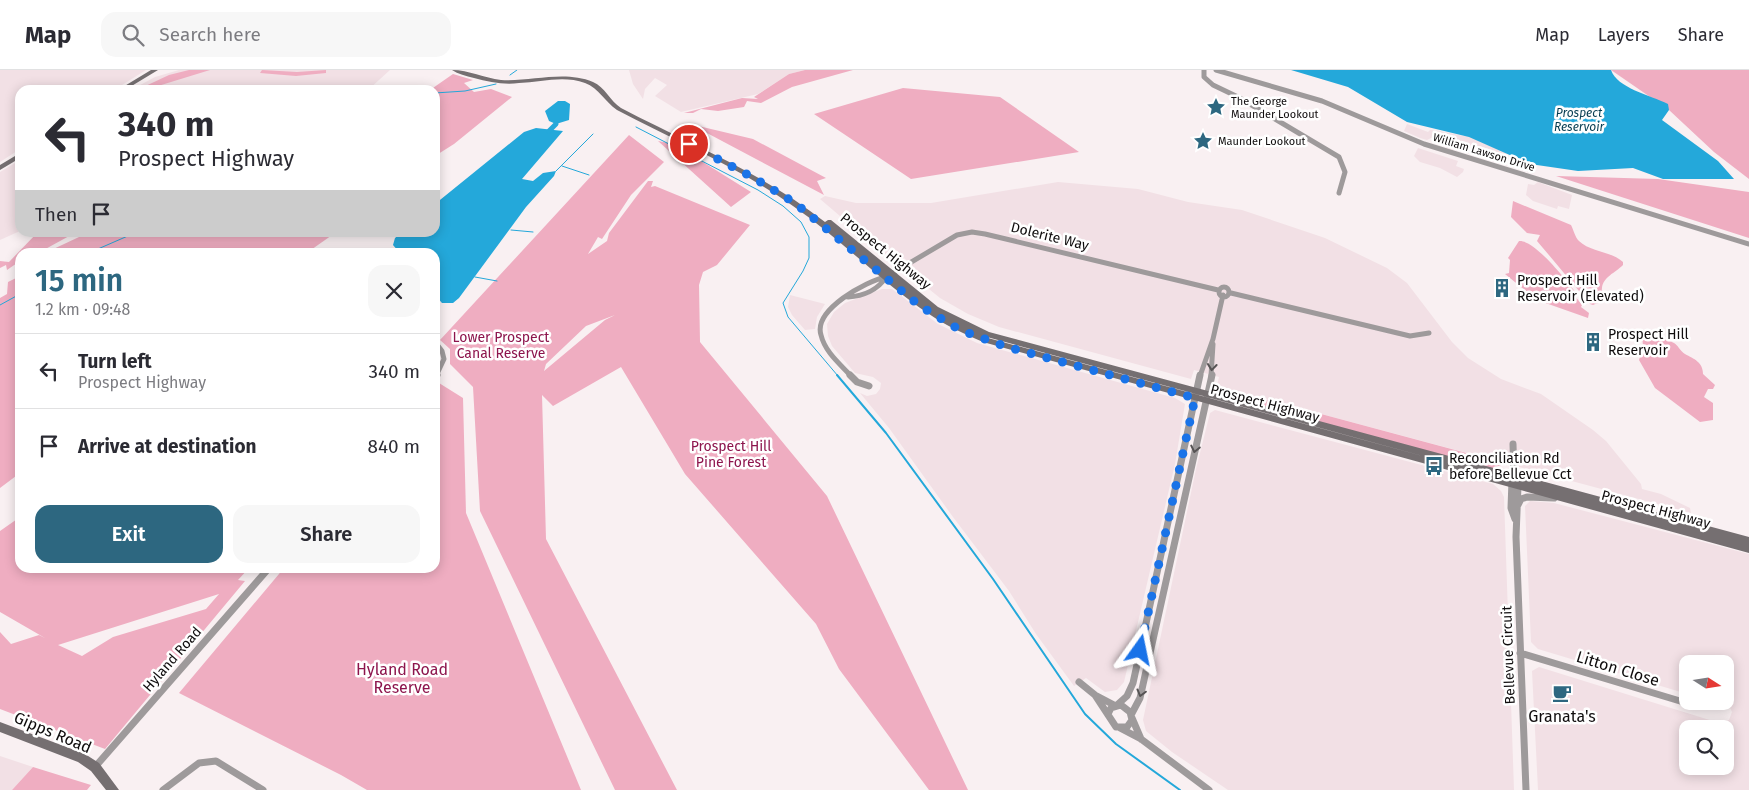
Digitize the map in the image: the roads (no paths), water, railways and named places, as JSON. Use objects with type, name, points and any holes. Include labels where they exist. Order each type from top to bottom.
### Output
[{"type":"main road","points":[[129,85],[153,70]]},
{"type":"main road","points":[[455,70],[482,77]]},
{"type":"main road","points":[[464,70],[482,77]]},
{"type":"main road","name":"Prospect Highway","points":[[482,77],[511,80],[578,79],[594,84],[608,102],[616,108],[729,165],[795,203],[889,275],[935,316],[981,339],[1196,395],[1514,483],[1749,540]]},
{"type":"main road","points":[[0,168],[15,158]]},
{"type":"main road","name":"Prospect Highway","points":[[1514,483],[1749,549]]},
{"type":"main road","name":"Gipps Road","points":[[0,727],[81,758],[94,767],[113,790]]},
{"type":"street","points":[[1204,70],[1204,77],[1207,81],[1238,97],[1339,157],[1345,172],[1339,193]]},
{"type":"street","name":"William Lawson Drive","points":[[1216,70],[1322,101],[1424,144],[1749,244]]},
{"type":"street","name":"Dolerite Way","points":[[869,386],[857,382],[829,352],[820,334],[821,324],[829,308],[848,296],[855,297],[883,284],[889,275],[957,235],[972,232],[1218,290],[1226,288],[1231,293]]},
{"type":"street","points":[[1218,290],[1223,296]]},
{"type":"street","points":[[1223,296],[1231,293],[1410,336],[1429,334]]},
{"type":"street","points":[[1108,714],[1127,696],[1133,683],[1202,366],[1213,339],[1223,296]]},
{"type":"street","points":[[1120,728],[1127,727],[1140,698],[1213,368],[1213,339]]},
{"type":"street","points":[[440,347],[446,357],[445,363],[440,370]]},
{"type":"street","points":[[1513,444],[1514,483]]},
{"type":"street","name":"Bellevue Circuit","points":[[1514,483],[1518,505],[1515,519],[1526,790]]},
{"type":"street","name":"Bellevue Circuit","points":[[1514,483],[1511,508],[1515,519]]},
{"type":"street","points":[[1175,495],[1183,498]]},
{"type":"street","points":[[1518,505],[1521,499],[1528,496],[1562,498]]},
{"type":"street","name":"Hyland Road","points":[[94,767],[265,573]]},
{"type":"street","name":"Litton Close","points":[[1520,653],[1679,701]]},
{"type":"street","points":[[1079,682],[1095,695],[1116,705],[1124,706],[1132,716],[1140,739]]},
{"type":"street","points":[[1095,695],[1108,714],[1112,724],[1140,739],[1209,790]]},
{"type":"street","points":[[163,790],[199,763],[216,761],[263,790]]},
{"type":"water","name":"Prospect Reservoir","points":[[1291,70],[1611,70],[1620,82],[1668,104],[1669,110],[1662,120],[1718,161],[1734,179],[1663,179],[1633,168],[1578,171],[1530,164],[1469,137],[1407,122],[1348,87]]},
{"type":"water","points":[[558,101],[565,101],[570,104],[569,120],[556,124],[549,121],[545,111]]},
{"type":"water","points":[[536,128],[563,131],[522,179],[533,181],[543,173],[556,171],[554,176],[526,207],[459,298],[453,303],[442,303],[440,301],[440,248],[396,248],[393,245],[395,238],[440,237],[440,200],[524,132]]},
{"type":"waterway","points":[[510,75],[517,70]]},
{"type":"waterway","points":[[440,93],[465,91],[496,84]]},
{"type":"waterway","points":[[549,131],[556,124]]},
{"type":"waterway","points":[[636,127],[758,190],[783,206],[801,222],[809,237],[809,258],[783,303],[788,317],[838,376]]},
{"type":"waterway","points":[[556,171],[593,134]]},
{"type":"waterway","points":[[562,166],[589,175]]},
{"type":"waterway","points":[[511,230],[533,232]]},
{"type":"waterway","points":[[100,248],[126,237]]},
{"type":"waterway","points":[[475,277],[497,281]]},
{"type":"waterway","points":[[0,305],[15,297]]},
{"type":"waterway","points":[[837,375],[886,433],[993,579],[1085,714],[1116,744],[1180,790]]},
{"type":"place","name":"The George Maunder Lookout","points":[[1216,107]]},
{"type":"place","name":"Maunder Lookout","points":[[1203,141]]},
{"type":"place","name":"Prospect Hill Reservoir (Elevated)","points":[[1502,288]]},
{"type":"place","name":"Prospect Hill Reservoir","points":[[1593,342]]},
{"type":"place","name":"Reconciliation Rd before Bellevue Cct","points":[[1434,466]]},
{"type":"place","name":"Granata's","points":[[1562,693]]},
{"type":"park label","name":"Lower Prospect Canal Reserve","points":[[501,346]]},
{"type":"park label","name":"Prospect Hill Pine Forest","points":[[731,454]]},
{"type":"park label","name":"Hyland Road Reserve","points":[[402,678]]}]
